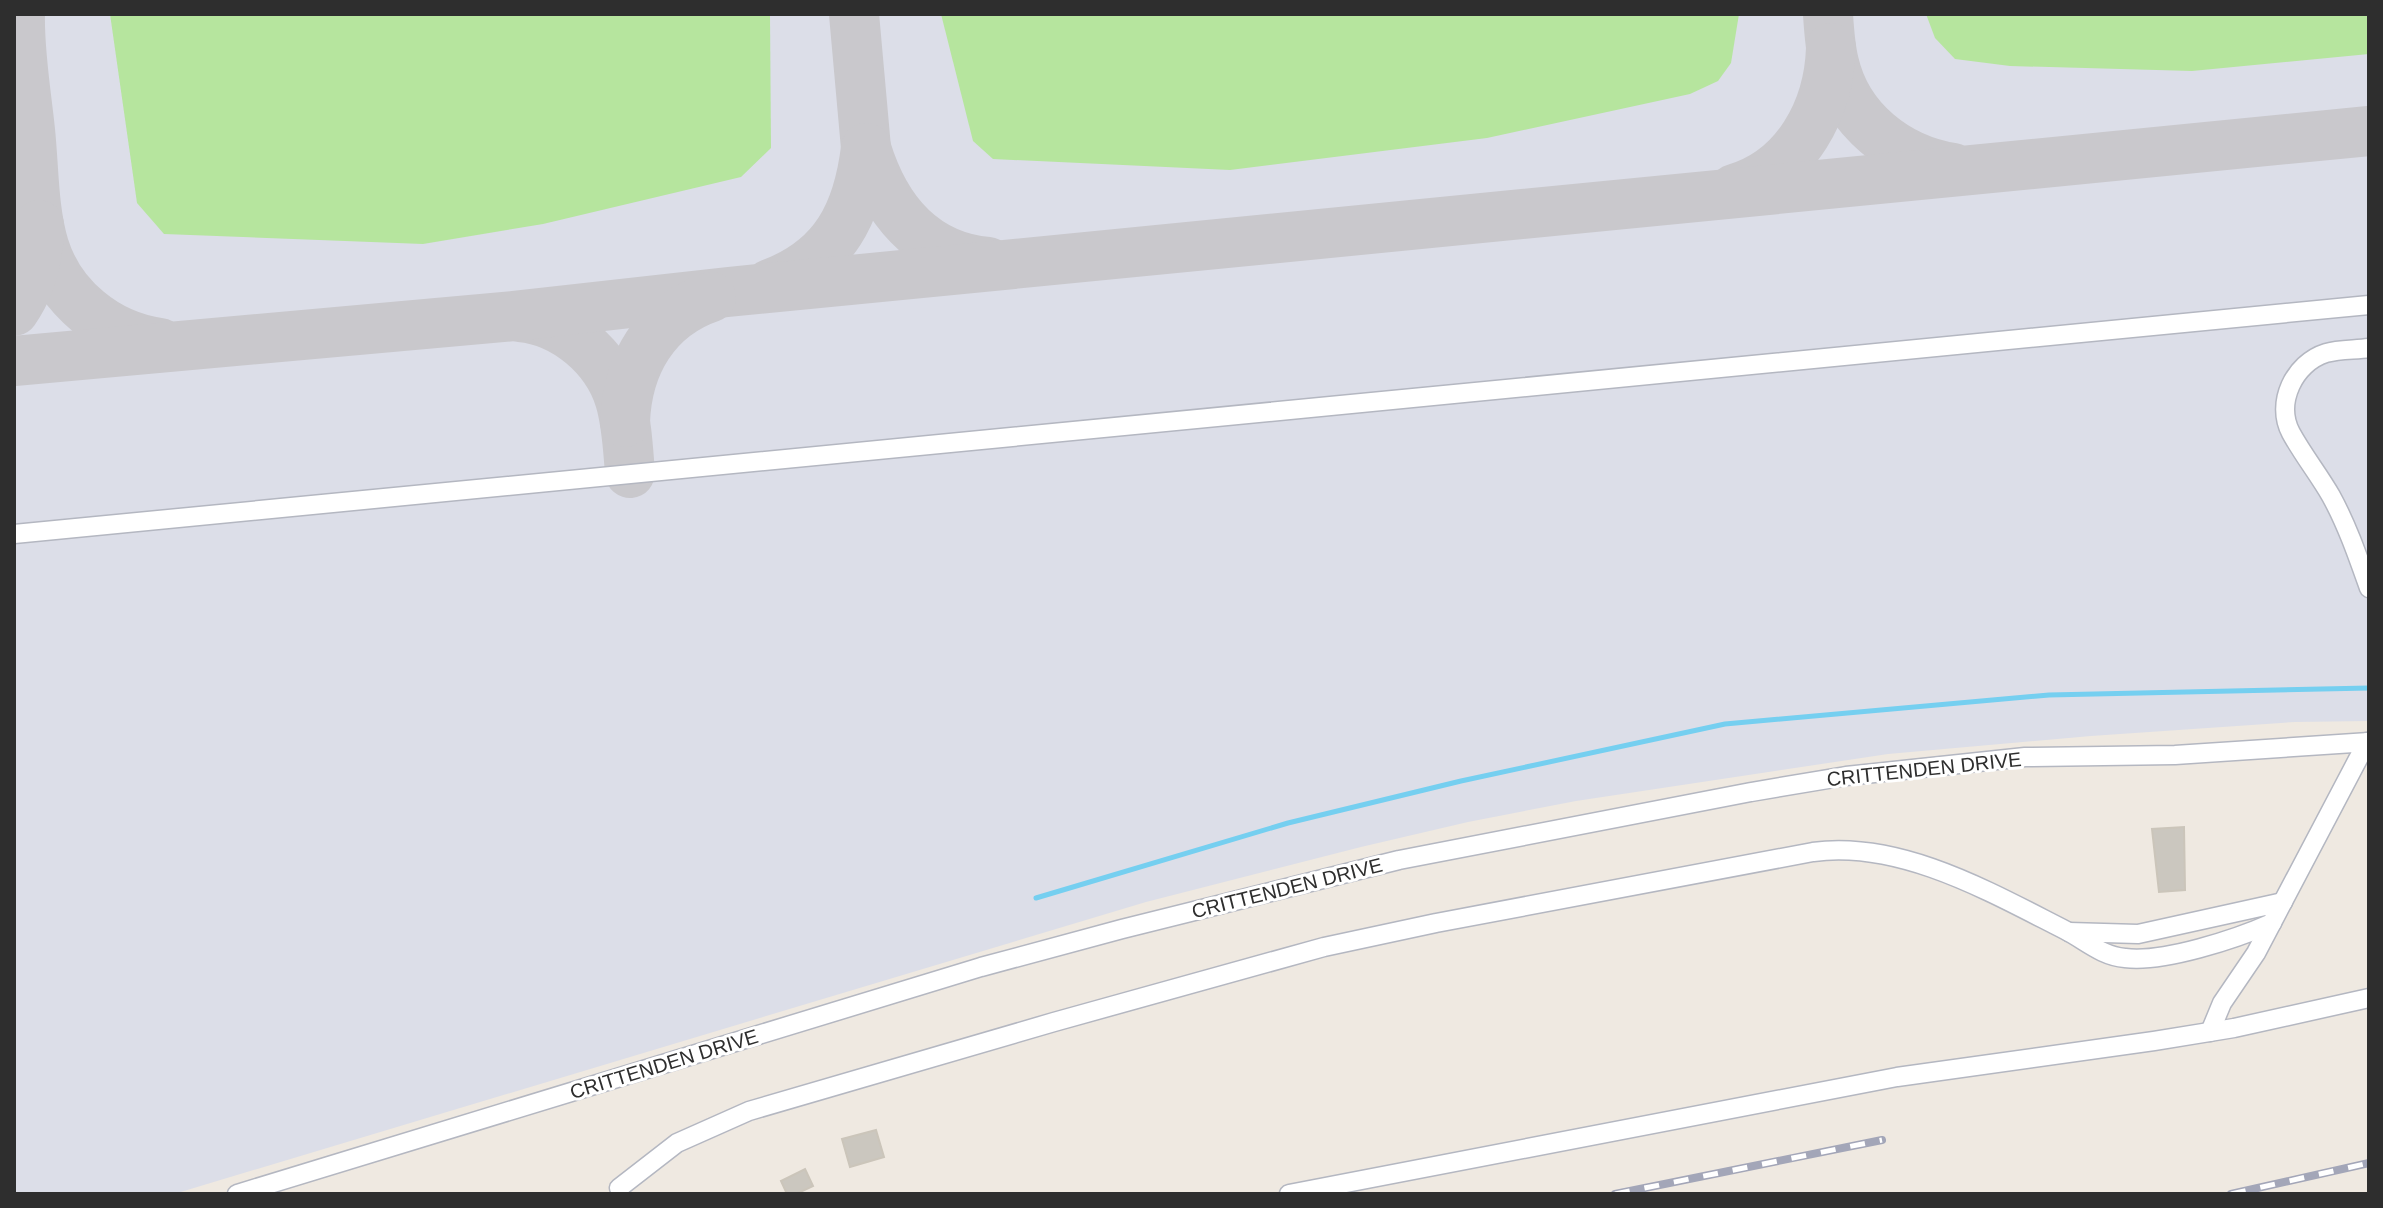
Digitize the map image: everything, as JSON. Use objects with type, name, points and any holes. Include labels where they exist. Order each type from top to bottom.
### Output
[{"type":"street","points":[[14,534],[2369,305]]},
{"type":"street","points":[[2362,348],[2326,353],[2308,362],[2287,393],[2284,412],[2289,431],[2332,498],[2369,588]]},
{"type":"street","points":[[2210,1032],[2222,1003],[2239,981],[2272,923],[2368,742]]},
{"type":"street","name":"CRITTENDEN DRIVE","points":[[237,1194],[981,967],[1399,860],[1846,776],[2025,757],[2175,755],[2368,742]]},
{"type":"street","points":[[619,1188],[677,1143],[749,1111],[1212,977],[1324,947],[1436,923],[1813,852],[1833,849],[1897,857],[1941,871],[2069,932],[2108,955],[2142,959],[2239,938],[2272,923]]},
{"type":"street","points":[[2069,932],[2138,934],[2283,902]]},
{"type":"street","points":[[1289,1194],[1897,1077],[2210,1032],[2369,998]]},
{"type":"shaded area","points":[[14,14],[2369,14],[2369,721],[2295,722],[1888,754],[1576,801],[1468,822],[1146,902],[174,1194],[14,1194]]},
{"type":"green space","points":[[110,14],[770,14],[771,148],[741,177],[543,224],[423,244],[164,234],[137,203]]},
{"type":"green space","points":[[941,14],[1739,14],[1731,63],[1718,81],[1690,94],[1487,138],[1230,170],[993,159],[973,141]]},
{"type":"green space","points":[[1926,14],[2369,14],[2369,54],[2192,71],[2010,66],[1955,59],[1935,38]]},
{"type":"building","points":[[2184,827],[2185,890],[2159,892],[2152,829]]},
{"type":"building","points":[[876,1130],[884,1157],[850,1167],[842,1139]]},
{"type":"building","points":[[805,1169],[813,1186],[796,1194],[787,1194],[781,1181]]},
{"type":"waterway","points":[[1036,898],[1288,823],[1461,781],[1725,724],[2049,695],[2369,688]]},
{"type":"taxiway","points":[[20,14],[36,203],[40,232],[51,265],[74,298],[104,323],[140,339],[160,343]]},
{"type":"taxiway","points":[[854,14],[866,148]]},
{"type":"taxiway","points":[[1828,14],[1834,63],[1850,102],[1863,119],[1894,146],[1913,156],[1953,168]]},
{"type":"taxiway","points":[[1734,189],[1775,168],[1792,153],[1805,135],[1824,93],[1831,48]]},
{"type":"taxiway","points":[[14,361],[514,316],[728,292],[2369,131]]},
{"type":"taxiway","points":[[770,284],[792,274],[827,248],[849,213],[857,193],[866,148],[883,190],[909,225],[943,250],[988,262]]},
{"type":"taxiway","points":[[14,311],[26,291],[33,270],[39,225]]},
{"type":"taxiway","points":[[625,422],[631,381],[648,345],[674,317],[691,305],[711,297]]},
{"type":"taxiway","points":[[520,317],[537,320],[568,334],[595,356],[605,369],[620,400],[630,473]]},
{"type":"railway","points":[[1615,1194],[1882,1140]]},
{"type":"railway","points":[[2231,1194],[2369,1163]]}]
